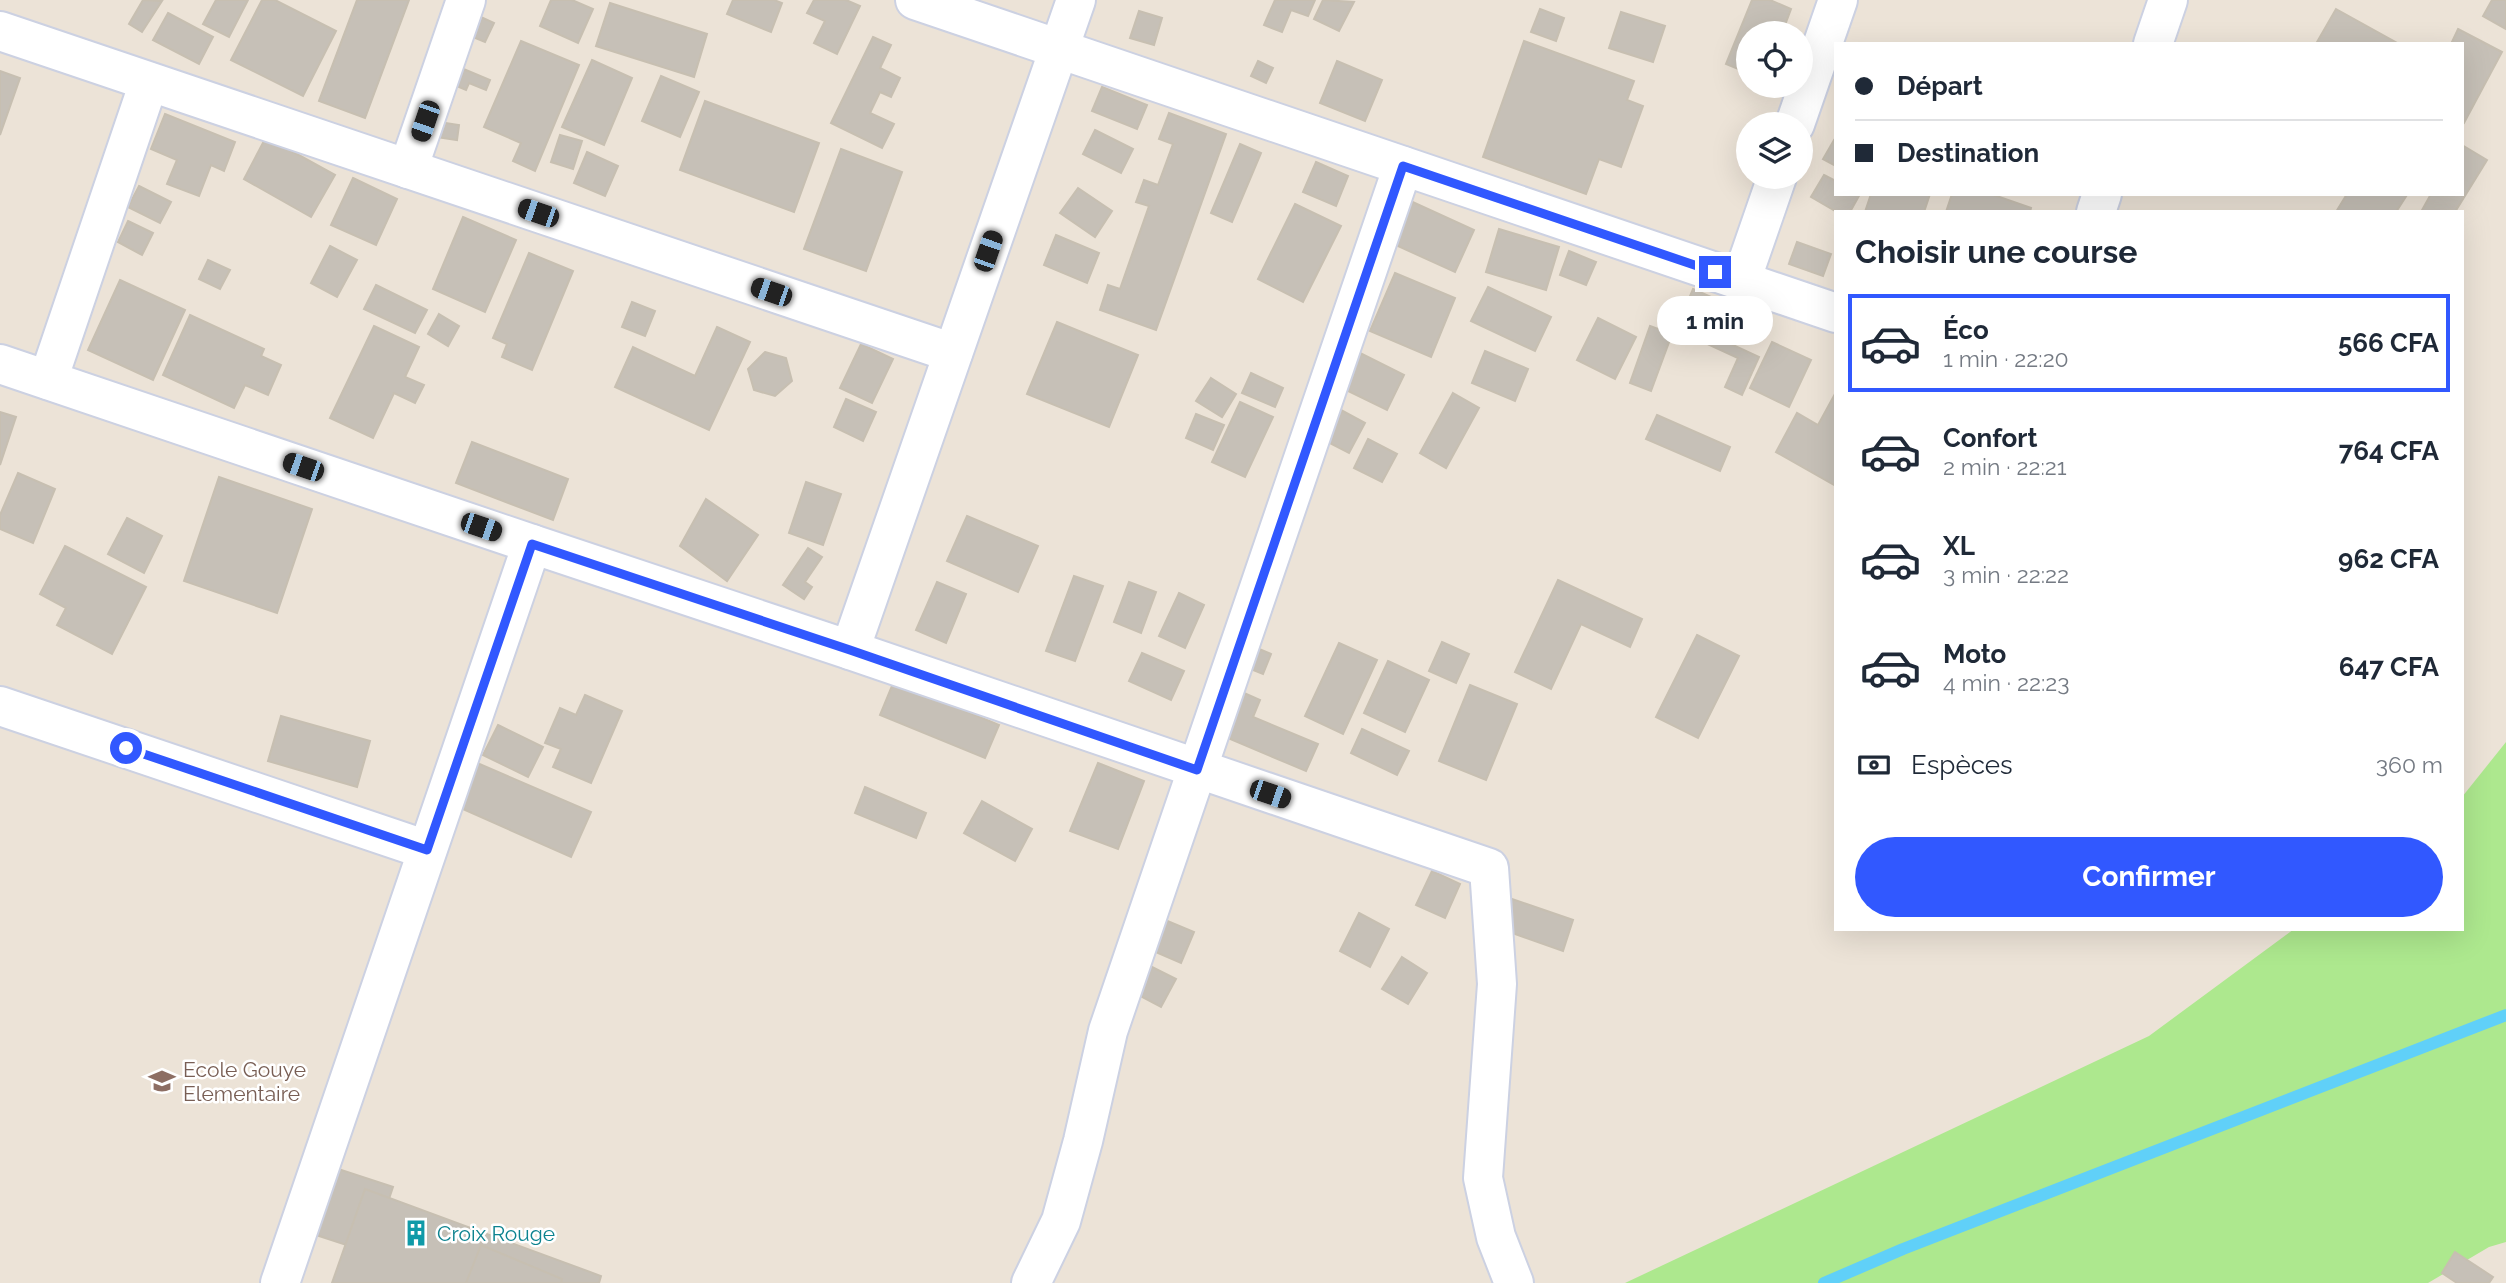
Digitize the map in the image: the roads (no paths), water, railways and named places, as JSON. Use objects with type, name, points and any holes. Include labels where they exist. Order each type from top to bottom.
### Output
[{"type":"street","points":[[408,169],[466,0]]},
{"type":"street","points":[[915,0],[1834,312]]},
{"type":"street","points":[[850,650],[1076,0]]},
{"type":"street","points":[[1799,112],[1838,0]]},
{"type":"street","points":[[2154,42],[2168,0]]},
{"type":"street","points":[[0,31],[953,353]]},
{"type":"street","points":[[48,380],[149,82]]},
{"type":"street","points":[[1031,1283],[1061,1221],[1083,1141],[1108,1031],[1403,166]]},
{"type":"street","points":[[1741,281],[1773,189]]},
{"type":"street","points":[[0,364],[850,650],[1489,869],[1497,984],[1483,1178],[1496,1237],[1514,1283]]},
{"type":"street","points":[[279,1283],[532,544]]},
{"type":"street","points":[[0,706],[427,850]]},
{"type":"waterway","points":[[1824,1283],[1903,1249],[2506,1015]]},
{"type":"place","name":"Ecole Gouye Elementaire","points":[[162,1081]]},
{"type":"place","name":"Croix Rouge","points":[[416,1233]]}]
